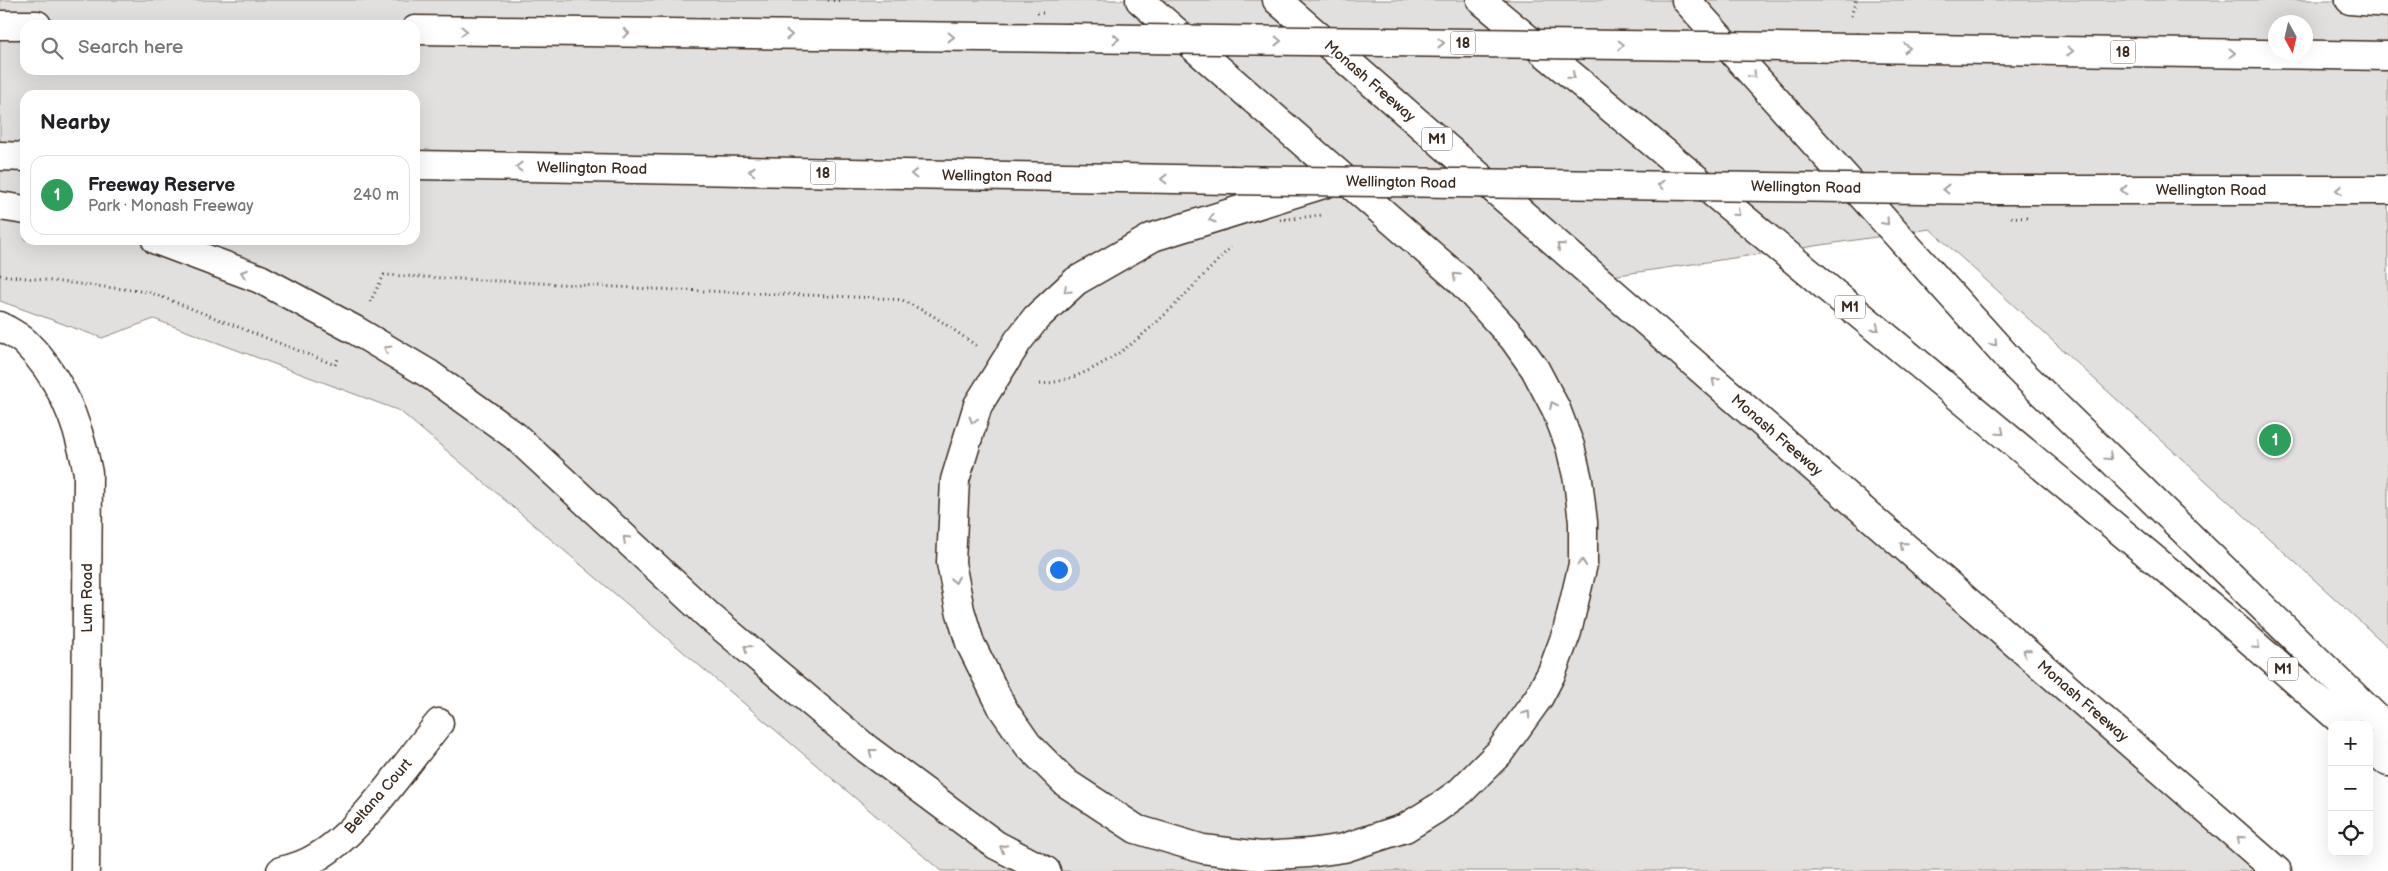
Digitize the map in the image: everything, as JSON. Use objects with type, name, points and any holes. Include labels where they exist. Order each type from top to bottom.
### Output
[{"type":"main road","points":[[1140,0],[1467,287],[1513,338],[1535,369],[1563,428],[1578,480],[1583,522],[1584,564],[1567,632],[1552,672],[1539,697],[1499,753],[1461,791],[1406,828],[1344,848],[1309,853],[1260,856],[1203,848],[1136,829],[1066,784],[1028,745],[1003,709],[974,651],[960,610],[952,564],[951,541],[955,480],[978,404],[1018,341],[1036,318],[1076,281],[1153,238],[1265,214],[1332,182]]},
{"type":"main road","name":"Monash Freeway","points":[[1277,0],[2277,871]]},
{"type":"main road","name":"M1","points":[[1480,0],[2220,614],[2341,721]]},
{"type":"main road","points":[[1686,0],[2016,367],[2388,729]]},
{"type":"main road","points":[[2350,0],[2388,3]]},
{"type":"main road","points":[[0,24],[20,25]]},
{"type":"main road","name":"18","points":[[420,30],[2388,56]]},
{"type":"main road","points":[[0,156],[20,157]]},
{"type":"main road","name":"Wellington Road","points":[[420,165],[1332,182],[1994,190],[2388,190]]},
{"type":"main road","points":[[0,206],[20,209]]},
{"type":"main road","points":[[169,245],[260,279],[355,330],[429,374],[515,436],[710,617],[867,748],[996,844],[1046,871]]},
{"type":"main road","name":"Lum Road","points":[[0,326],[25,342],[46,367],[67,401],[82,441],[88,473],[85,871]]},
{"type":"main road","name":"Beltana Court","points":[[281,871],[318,857],[340,841],[364,816],[439,723]]},
{"type":"main road","points":[[2373,749],[2388,762]]},
{"type":"path","points":[[1265,214],[1280,220]]},
{"type":"path","points":[[1040,384],[1056,382],[1093,368],[1138,340],[1237,242]]},
{"type":"path","points":[[0,275],[149,292],[335,365],[384,275],[902,300],[932,315],[981,349]]},
{"type":"shaded area","points":[[0,0],[2388,0],[2388,647],[1930,229],[1598,278],[2277,871],[941,871],[400,411],[154,319],[102,338],[0,301]]},
{"type":"place","name":"Freeway Reserve","points":[[2275,440]]}]
